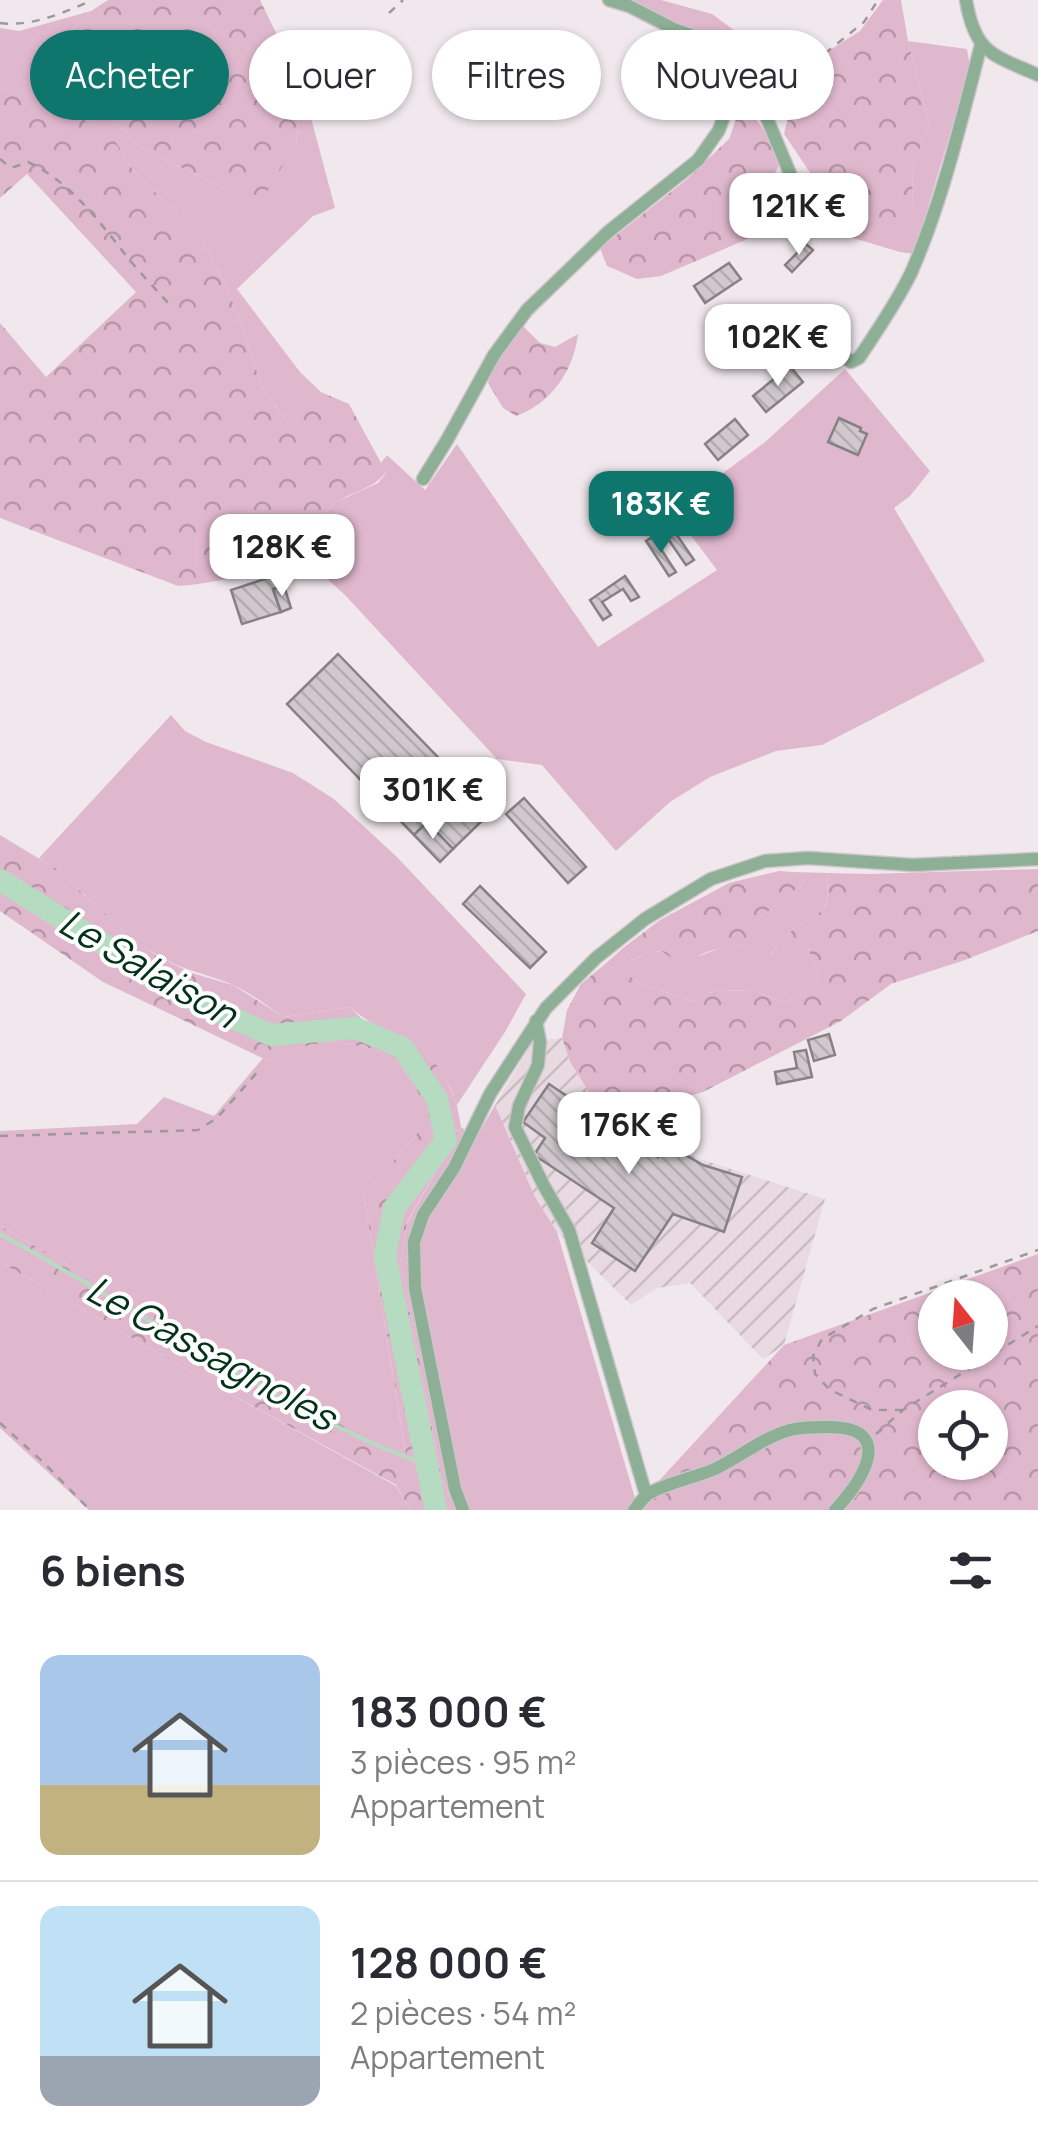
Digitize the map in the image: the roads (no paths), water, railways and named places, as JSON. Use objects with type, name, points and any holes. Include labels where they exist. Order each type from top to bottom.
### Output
[{"type":"street","points":[[609,0],[676,30]]},
{"type":"street","points":[[966,0],[981,45],[989,53],[1038,75]]},
{"type":"street","points":[[838,352],[851,362],[859,358],[909,276],[934,216],[981,45]]},
{"type":"street","points":[[423,479],[494,355],[526,310],[608,232],[698,160],[723,120]]},
{"type":"street","points":[[768,120],[794,182]]},
{"type":"street","points":[[463,1510],[415,1288],[414,1242],[423,1215],[454,1168],[490,1094],[536,1021],[596,958],[645,919],[711,879],[764,862],[808,858],[913,865],[1038,859]]},
{"type":"street","points":[[536,1021],[540,1042],[538,1065],[518,1106],[516,1127],[570,1230],[646,1495]]},
{"type":"street","points":[[634,1510],[646,1495],[721,1466],[764,1440],[790,1430],[844,1427],[858,1431],[867,1442],[868,1458],[862,1474],[835,1510]]},
{"type":"waterway","name":"Le Salaison","points":[[0,880],[195,1001],[271,1035],[356,1028],[403,1048],[437,1099],[446,1140],[394,1208],[385,1255],[436,1510]]},
{"type":"waterway","name":"Le Cassagnoles","points":[[0,1234],[316,1416],[427,1465]]}]
